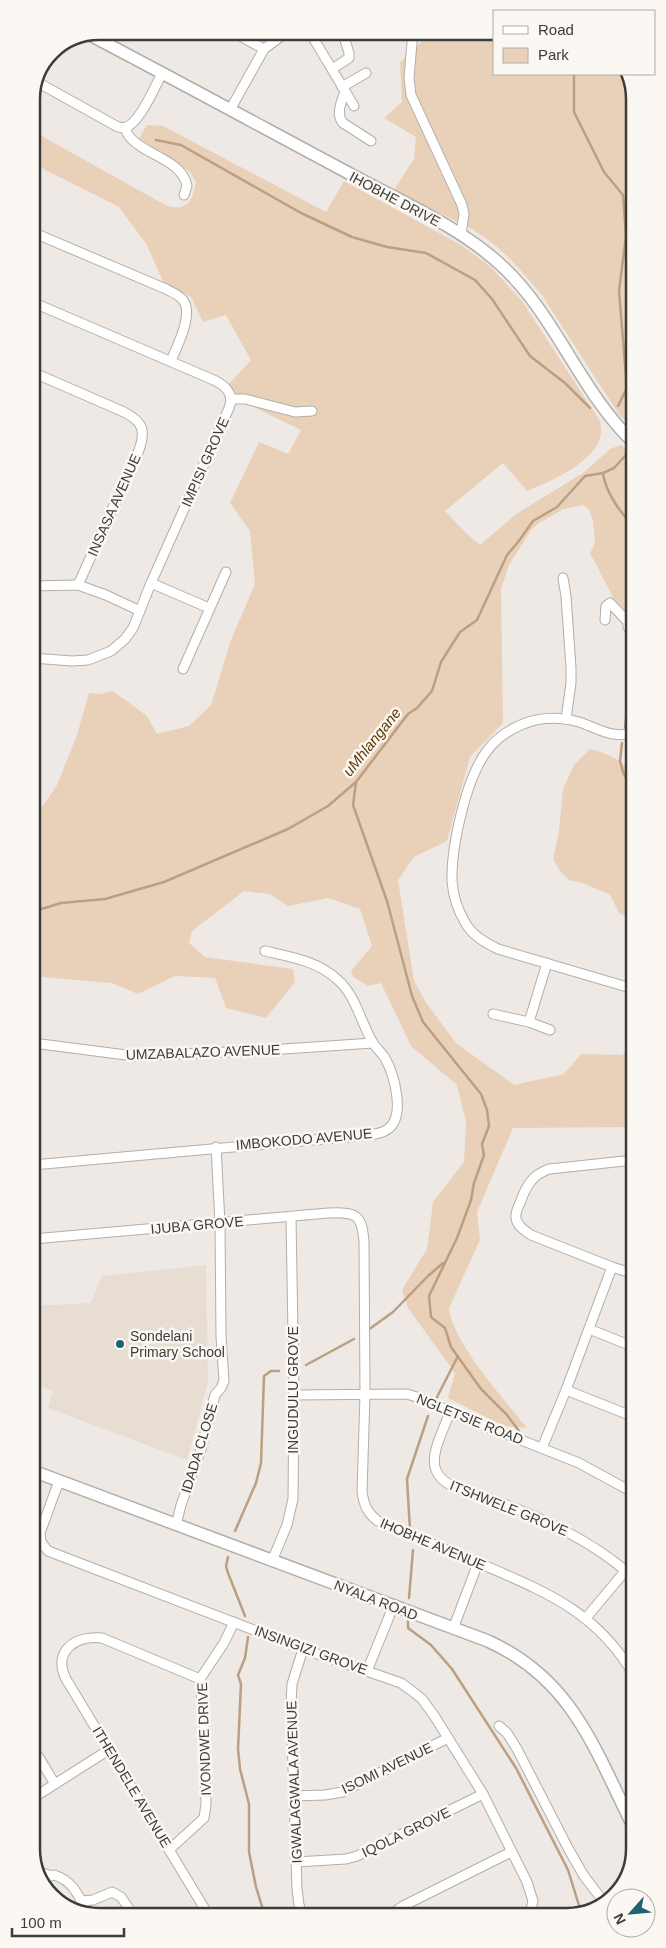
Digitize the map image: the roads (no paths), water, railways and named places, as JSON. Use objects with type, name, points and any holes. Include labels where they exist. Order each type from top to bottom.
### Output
[{"type":"street","name":"IHOBHE DRIVE","points":[[99,40],[461,234],[480,247],[503,266],[527,294],[612,420],[626,435]]},
{"type":"street","points":[[248,40],[264,49]]},
{"type":"street","points":[[230,110],[264,49],[274,40]]},
{"type":"street","points":[[314,40],[354,106]]},
{"type":"street","points":[[332,69],[349,58],[345,40]]},
{"type":"street","points":[[413,40],[409,78],[411,94],[462,205],[464,218],[461,234]]},
{"type":"street","points":[[42,85],[125,128],[131,125],[140,114],[162,73]]},
{"type":"street","points":[[366,73],[344,89],[339,119],[342,123],[371,141]]},
{"type":"street","points":[[125,128],[128,137],[169,163],[183,175],[187,186],[184,195]]},
{"type":"street","points":[[40,235],[179,296],[186,305],[187,317],[171,361]]},
{"type":"street","name":"IMPISI GROVE","points":[[40,306],[222,384],[229,392],[231,399],[229,408],[133,628],[125,639],[111,651],[88,660],[40,659]]},
{"type":"street","name":"INSASA AVENUE","points":[[40,375],[124,412],[136,420],[143,431],[143,439],[139,450],[78,585]]},
{"type":"street","points":[[231,399],[245,399],[295,412],[312,411]]},
{"type":"street","points":[[183,668],[226,572]]},
{"type":"street","points":[[563,578],[571,668],[566,720]]},
{"type":"street","points":[[151,583],[209,608]]},
{"type":"street","points":[[40,586],[78,585],[140,611]]},
{"type":"street","points":[[605,620],[606,606],[610,603],[626,620]]},
{"type":"street","points":[[626,736],[614,734],[566,720],[550,718],[524,724],[509,731],[487,750],[469,786],[453,858],[452,882],[459,911],[466,926],[480,939],[498,949],[626,987]]},
{"type":"street","name":"IMBOKODO AVENUE","points":[[40,1164],[216,1147],[358,1136],[388,1130],[396,1117],[396,1087],[384,1057],[373,1043],[346,989],[338,980],[320,967],[303,960],[265,950]]},
{"type":"street","points":[[529,1022],[547,963]]},
{"type":"street","points":[[493,1014],[529,1022],[550,1030]]},
{"type":"street","name":"UMZABALAZO AVENUE","points":[[40,1044],[134,1056],[373,1043]]},
{"type":"street","name":"IDADA CLOSE","points":[[176,1525],[201,1449],[215,1396],[224,1380],[221,1337],[220,1223],[216,1147]]},
{"type":"street","points":[[626,1161],[549,1169],[536,1175],[526,1186],[516,1216],[517,1222],[526,1232],[626,1271]]},
{"type":"street","name":"IJUBA GROVE","points":[[40,1238],[345,1213],[352,1214],[360,1220]]},
{"type":"street","name":"INGUDULU GROVE","points":[[272,1561],[287,1525],[293,1499],[294,1395],[291,1217]]},
{"type":"street","name":"IHOBHE AVENUE","points":[[360,1220],[364,1250],[362,1492],[363,1504],[367,1511],[378,1521],[534,1586],[564,1603],[586,1618],[610,1644],[626,1666]]},
{"type":"street","points":[[542,1448],[612,1267]]},
{"type":"street","points":[[589,1329],[626,1344]]},
{"type":"street","points":[[566,1390],[626,1414]]},
{"type":"street","name":"NGLETSIE ROAD","points":[[294,1395],[407,1394],[426,1400],[450,1412],[579,1463],[626,1489]]},
{"type":"street","name":"ITSHWELE GROVE","points":[[450,1412],[434,1455],[436,1470],[441,1479],[448,1484],[497,1501],[576,1536],[626,1570]]},
{"type":"street","name":"NYALA ROAD","points":[[40,1473],[488,1641],[512,1653],[534,1668],[556,1689],[583,1726],[626,1812]]},
{"type":"street","name":"INSINGIZI GROVE","points":[[59,1480],[40,1534],[41,1542],[45,1548],[234,1622],[401,1683],[422,1699],[483,1794],[530,1888],[533,1906],[531,1908]]},
{"type":"street","points":[[452,1629],[478,1563]]},
{"type":"street","points":[[586,1618],[626,1570]]},
{"type":"street","points":[[367,1671],[394,1607]]},
{"type":"street","name":"IVONDWE DRIVE","points":[[170,1849],[182,1836],[200,1823],[205,1813],[204,1725],[200,1679],[224,1643],[234,1622]]},
{"type":"street","name":"ITHENDELE AVENUE","points":[[200,1679],[102,1638],[77,1640],[66,1649],[63,1655],[64,1675],[205,1908]]},
{"type":"street","name":"IGWALAGWALA AVENUE","points":[[300,1908],[296,1862],[291,1706],[292,1684],[303,1648]]},
{"type":"street","points":[[499,1726],[517,1749],[584,1876],[601,1898]]},
{"type":"street","name":"ISOMI AVENUE","points":[[294,1796],[325,1795],[342,1792],[448,1738]]},
{"type":"street","points":[[40,1794],[110,1749]]},
{"type":"street","points":[[40,1759],[55,1784]]},
{"type":"street","name":"IQOLA GROVE","points":[[296,1862],[346,1859],[358,1856],[483,1794]]},
{"type":"street","points":[[400,1908],[511,1852]]},
{"type":"street","points":[[47,1877],[62,1877],[69,1883],[84,1906]]},
{"type":"street","points":[[81,1901],[93,1900],[108,1892],[116,1893],[128,1908]]},
{"type":"street","points":[[90,1907],[93,1900]]},
{"type":"waterway","name":"uMhlangane","points":[[574,75],[574,112],[604,172],[623,195],[626,236]]},
{"type":"waterway","points":[[156,140],[181,145],[301,213],[352,237],[387,247],[426,253],[475,280],[492,299],[530,356],[565,383],[590,408]]},
{"type":"waterway","name":"uMhlangane","points":[[626,236],[619,291],[626,377]]},
{"type":"waterway","points":[[618,406],[626,390]]},
{"type":"waterway","name":"uMhlangane","points":[[40,910],[61,903],[105,899],[164,882],[288,829],[328,806],[356,782],[408,714],[417,708],[432,691],[441,662],[460,632],[477,620],[507,555],[533,521],[557,507],[585,476],[603,473],[614,468],[625,456]]},
{"type":"waterway","points":[[603,474],[614,502],[626,517]]},
{"type":"waterway","points":[[625,727],[626,719]]},
{"type":"waterway","points":[[622,743],[620,761],[626,778]]},
{"type":"waterway","points":[[356,782],[353,805],[387,901],[412,996],[423,1022],[481,1094],[487,1110],[489,1126],[482,1144],[484,1155],[474,1183],[471,1200],[457,1238],[429,1296],[431,1317],[445,1328],[451,1347],[481,1389],[507,1415],[519,1431]]},
{"type":"waterway","points":[[368,1330],[393,1312],[443,1263]]},
{"type":"waterway","points":[[306,1365],[354,1339]]},
{"type":"waterway","points":[[436,1399],[458,1356]]},
{"type":"waterway","points":[[235,1531],[256,1483],[261,1463],[264,1376],[271,1371],[279,1371]]},
{"type":"waterway","points":[[410,1530],[407,1479],[428,1416]]},
{"type":"waterway","points":[[409,1598],[413,1550]]},
{"type":"waterway","points":[[228,1557],[226,1566],[228,1573],[245,1616]]},
{"type":"waterway","points":[[408,1620],[408,1628],[431,1645],[452,1669],[516,1768],[568,1870],[579,1906]]},
{"type":"waterway","points":[[248,1637],[245,1658],[238,1675],[241,1684],[238,1749],[240,1769],[249,1804],[249,1852],[263,1908]]},
{"type":"place","name":"Sondelani Primary School","points":[[120,1344]]}]
